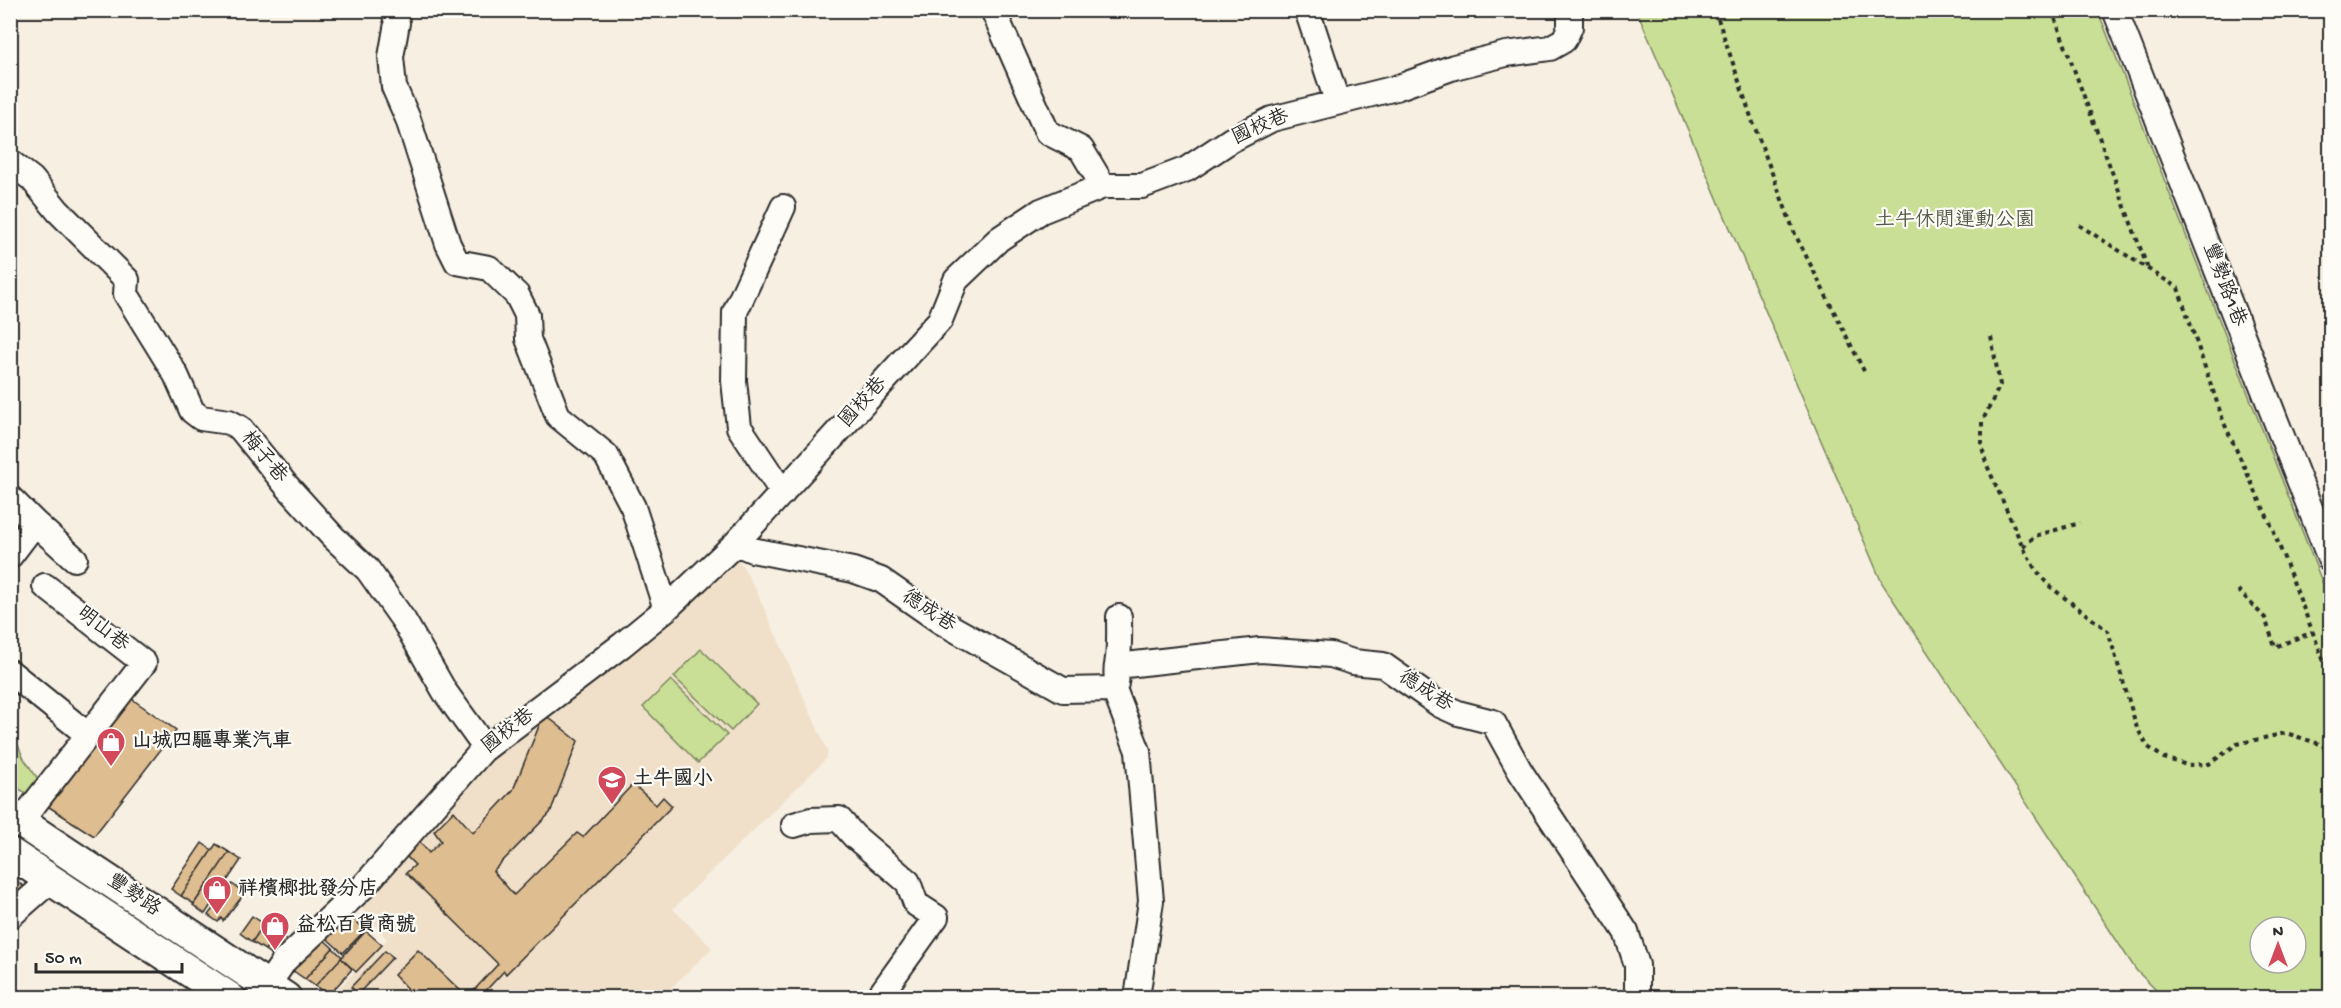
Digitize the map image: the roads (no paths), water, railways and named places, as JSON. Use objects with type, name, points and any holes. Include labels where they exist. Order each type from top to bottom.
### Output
[{"type":"main road","name":"豐勢路","points":[[16,818],[271,993]]},
{"type":"main road","name":"豐勢路","points":[[10,853],[230,998]]},
{"type":"street","points":[[394,10],[397,23],[391,57],[394,87],[408,119],[448,244],[457,262],[489,268],[517,295],[527,315],[528,339],[558,416],[606,455],[633,507],[666,609]]},
{"type":"street","points":[[993,10],[1047,132],[1081,149],[1103,186]]},
{"type":"street","points":[[1307,10],[1337,101]]},
{"type":"street","name":"國校巷","points":[[271,993],[285,960],[362,888],[483,750],[666,609],[736,543],[940,320],[956,280],[999,239],[1041,211],[1103,186],[1142,186],[1187,169],[1231,140],[1272,119],[1396,88],[1454,67],[1485,59],[1550,48],[1564,40],[1570,27],[1570,10]]},
{"type":"street","name":"豐勢路1巷","points":[[2115,10],[2331,559]]},
{"type":"street","name":"梅子巷","points":[[10,162],[32,179],[58,211],[127,280],[126,294],[176,375],[192,411],[201,418],[230,422],[240,428],[333,537],[368,570],[404,621],[445,692],[480,742],[483,750]]},
{"type":"street","points":[[783,207],[735,312],[734,381],[739,427],[783,493]]},
{"type":"street","points":[[10,498],[75,559]]},
{"type":"street","points":[[10,556],[35,523]]},
{"type":"street","name":"德成巷","points":[[736,543],[752,550],[853,570],[881,580],[940,621],[1063,690],[1260,650],[1330,655],[1353,662],[1383,665],[1440,705],[1458,713],[1493,722],[1520,771],[1626,932],[1637,965],[1638,998]]},
{"type":"street","name":"明山巷","points":[[16,818],[88,735],[144,663],[45,586]]},
{"type":"street","points":[[1119,617],[1120,657],[1115,678],[1138,751],[1151,901],[1137,998]]},
{"type":"street","points":[[10,672],[88,735]]},
{"type":"street","points":[[794,825],[811,820],[839,819],[854,836],[908,882],[916,904],[936,917],[878,998]]},
{"type":"street","points":[[10,916],[52,879]]},
{"type":"place","name":"山城四驅專業汽車","points":[[111,768]]},
{"type":"place","name":"土牛國小","points":[[612,806]]},
{"type":"place","name":"祥檳榔批發分店","points":[[217,916]]},
{"type":"place","name":"益松百貨商號","points":[[275,952]]},
{"type":"park label","name":"土牛休閒運動公園","points":[[1955,221]]}]
